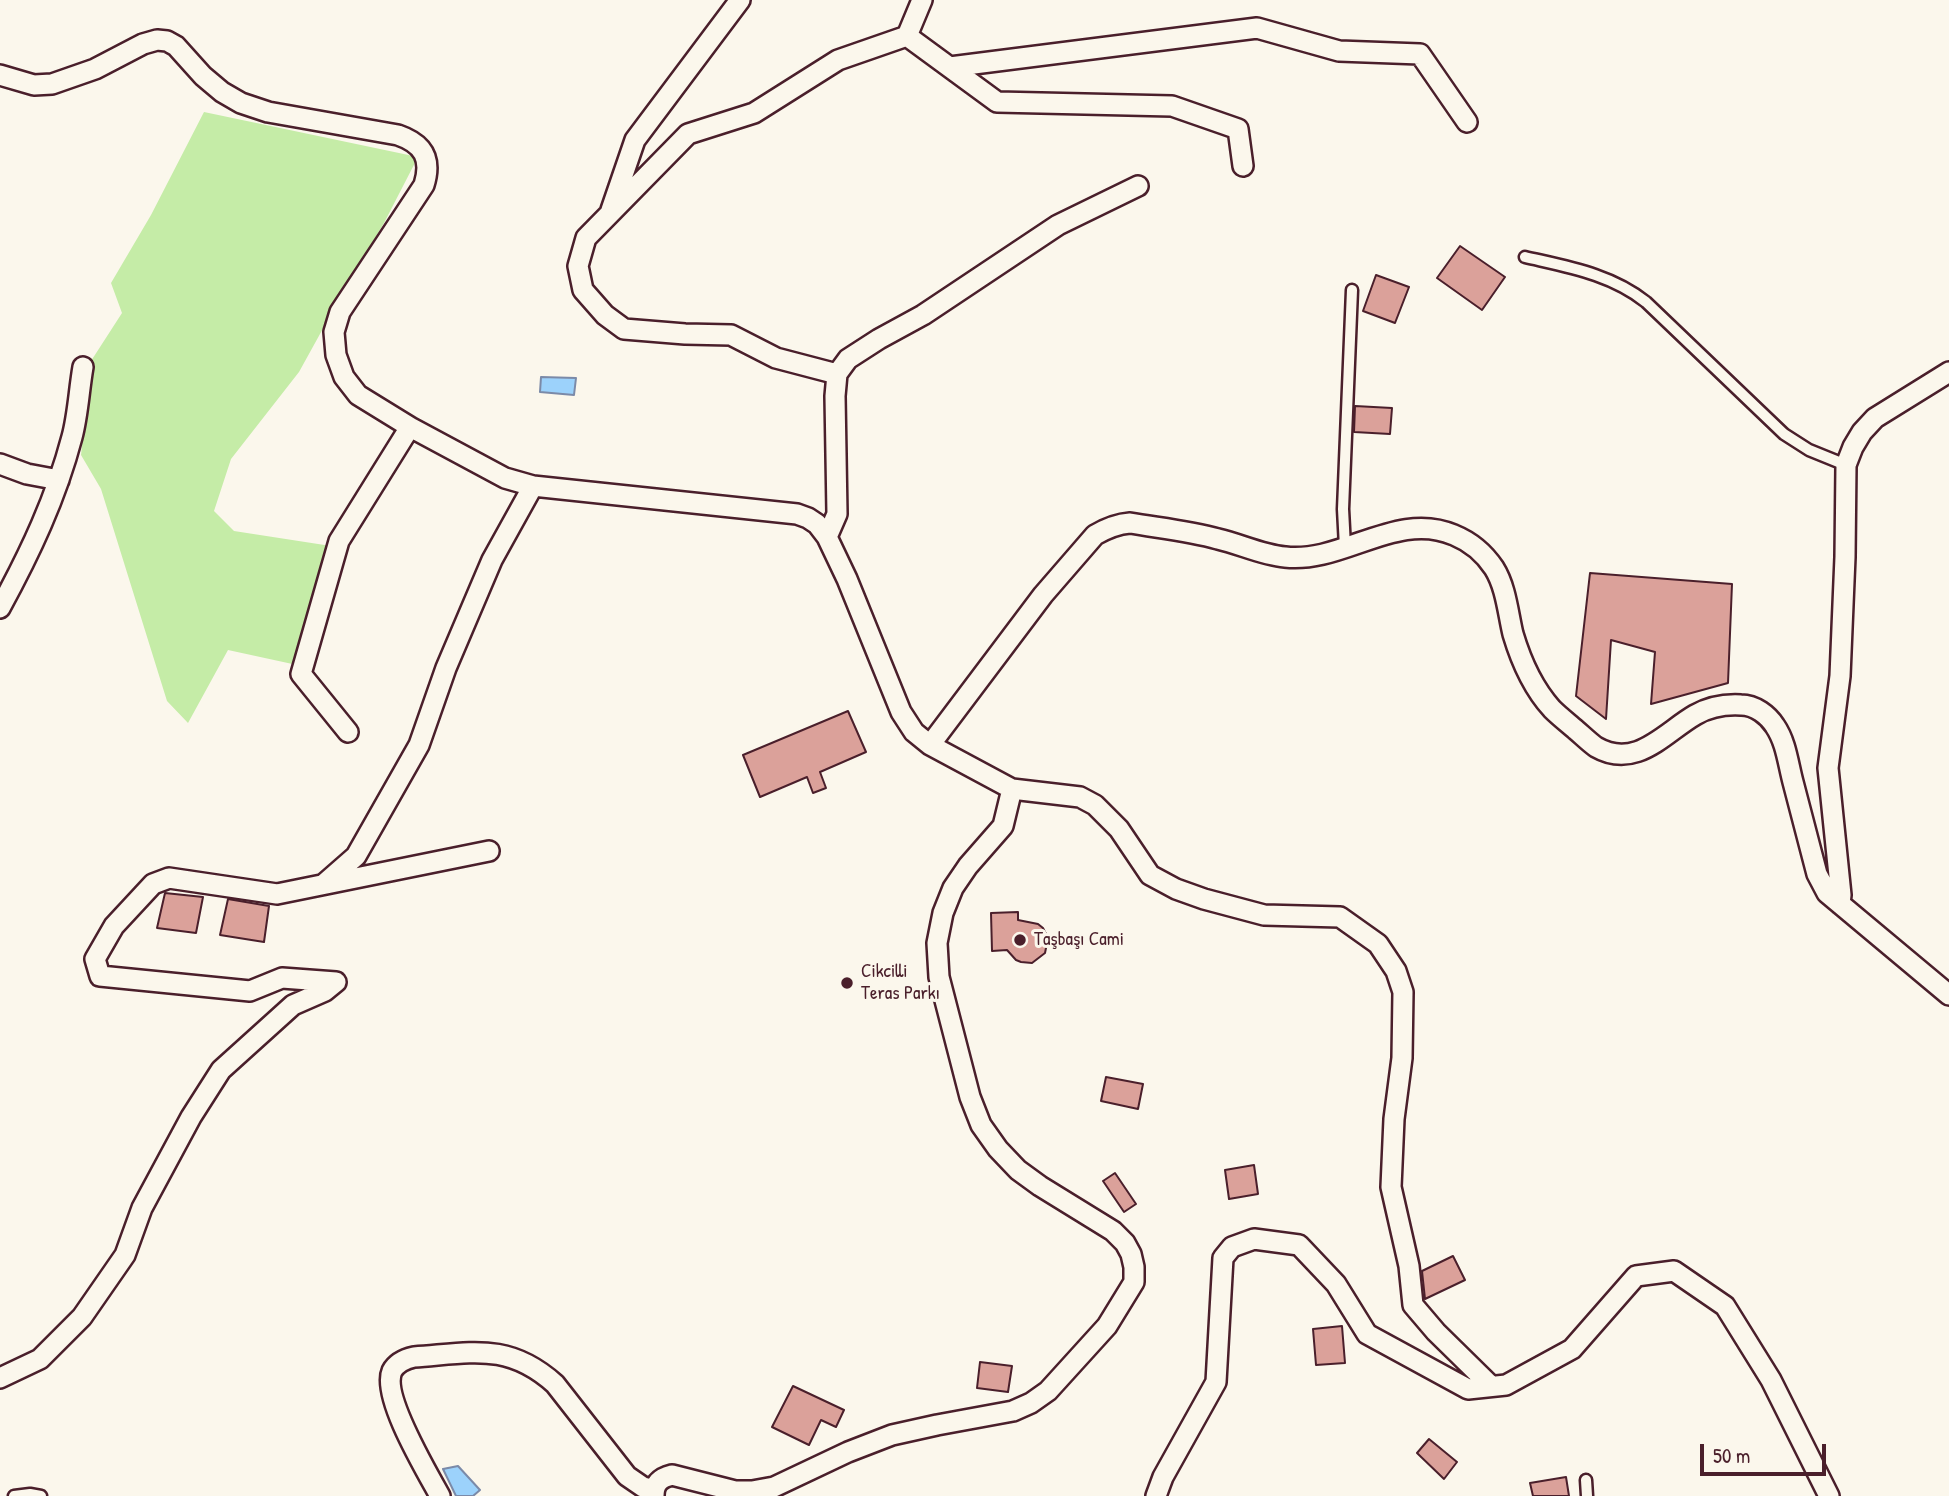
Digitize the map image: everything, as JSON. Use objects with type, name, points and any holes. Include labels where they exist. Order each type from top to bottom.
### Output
[{"type":"street","points":[[610,215],[635,140],[740,0]]},
{"type":"street","points":[[837,374],[776,358],[731,335],[624,329],[605,315],[583,290],[578,266],[586,238],[688,134],[754,113],[838,60],[907,36],[922,0]]},
{"type":"street","points":[[950,67],[1257,28],[1339,51],[1420,54],[1467,122]]},
{"type":"street","points":[[907,36],[997,102],[1172,106],[1238,129],[1243,166]]},
{"type":"street","points":[[0,75],[34,85],[52,84],[95,69],[143,44],[157,40],[167,41],[176,46],[212,84],[241,103],[268,112],[411,139],[421,149],[427,161],[428,173],[424,186],[340,312],[334,332],[336,355],[344,377],[358,394],[410,427],[505,478],[533,486],[797,514],[817,524],[827,537],[847,579],[901,712],[914,732],[930,745],[1013,789],[1080,797],[1095,805],[1119,829],[1150,874],[1176,889],[1204,900],[1264,915],[1340,917],[1378,944],[1396,971],[1403,992],[1402,1058],[1394,1119],[1391,1187],[1409,1266],[1413,1305],[1436,1332],[1491,1386]]},
{"type":"street","points":[[827,537],[836,514],[837,374],[848,359],[923,315],[1058,225],[1139,186]]},
{"type":"street","points":[[0,608],[28,557],[59,480],[72,435],[83,367]]},
{"type":"street","points":[[1840,904],[1828,768],[1840,676],[1846,465],[1862,432],[1875,418],[1949,372]]},
{"type":"street","points":[[348,732],[300,674],[339,541],[410,427]]},
{"type":"street","points":[[1,465],[27,474],[59,480]]},
{"type":"street","points":[[324,885],[356,856],[419,745],[446,668],[492,560],[533,486]]},
{"type":"street","points":[[930,745],[1043,594],[1095,535],[1105,528],[1130,523],[1216,538],[1283,557],[1304,558],[1391,533],[1419,528],[1444,531],[1466,540],[1483,553],[1495,569],[1523,664],[1536,689],[1552,710],[1596,746],[1622,753],[1639,751],[1654,744],[1695,715],[1728,704],[1747,705],[1766,715],[1782,739],[1817,874],[1826,893],[1949,995]]},
{"type":"street","points":[[440,1496],[397,1413],[390,1381],[397,1364],[404,1359],[489,1352],[506,1355],[542,1372],[555,1384],[627,1476],[643,1487],[654,1493],[657,1482],[672,1475],[735,1491],[752,1491],[774,1487],[848,1452],[892,1435],[1013,1411],[1031,1403],[1048,1391],[1107,1326],[1134,1282],[1131,1254],[1125,1242],[1113,1231],[1018,1170],[998,1149],[981,1125],[970,1097],[939,977],[937,943],[943,913],[953,888],[968,866],[1003,826],[1013,789]]},
{"type":"street","points":[[0,1378],[40,1359],[82,1317],[125,1255],[142,1208],[191,1117],[221,1070],[293,1005],[325,991],[336,982],[282,978],[250,991],[100,976],[95,959],[114,926],[153,884],[169,878],[277,894],[489,851]]},
{"type":"street","points":[[1156,1496],[1163,1477],[1216,1382],[1223,1258],[1231,1247],[1254,1239],[1299,1245],[1336,1284],[1367,1334],[1468,1389],[1506,1385],[1572,1349],[1636,1276],[1674,1271],[1725,1306],[1771,1380],[1829,1496]]},
{"type":"lane","points":[[1525,257],[1596,274],[1626,287],[1646,302],[1784,434],[1809,450],[1846,465]]},
{"type":"lane","points":[[1345,547],[1343,509],[1352,290]]},
{"type":"lane","points":[[1586,1480],[1587,1496]]},
{"type":"lane","points":[[14,1496],[41,1496]]},
{"type":"green space","points":[[204,112],[418,157],[384,223],[299,372],[231,459],[214,511],[234,531],[331,546],[297,665],[228,650],[188,723],[167,701],[101,489],[81,455],[91,361],[122,313],[111,283],[151,215]]},
{"type":"water","points":[[541,377],[576,378],[574,395],[540,392]]},
{"type":"water","points":[[458,1466],[480,1490],[473,1496],[456,1496],[443,1469]]},
{"type":"building","points":[[1460,246],[1505,277],[1482,310],[1437,278]]},
{"type":"building","points":[[1376,275],[1409,287],[1395,323],[1363,311]]},
{"type":"building","points":[[1355,406],[1392,408],[1390,434],[1354,432]]},
{"type":"building","points":[[1590,573],[1732,584],[1728,683],[1651,704],[1655,652],[1611,640],[1606,719],[1576,696]]},
{"type":"building","points":[[848,711],[866,752],[820,772],[826,788],[813,793],[807,777],[760,797],[743,755]]},
{"type":"building","points":[[165,893],[203,897],[196,933],[157,928]]},
{"type":"building","points":[[228,899],[269,906],[264,942],[220,935]]},
{"type":"building","name":"Taşbaşı Cami","points":[[1018,912],[1018,920],[1038,924],[1048,938],[1045,953],[1032,963],[1016,960],[1007,950],[992,951],[991,913]]},
{"type":"building","points":[[1106,1077],[1143,1084],[1138,1109],[1101,1101]]},
{"type":"building","points":[[1254,1165],[1258,1194],[1229,1199],[1225,1170]]},
{"type":"building","points":[[1115,1173],[1136,1204],[1124,1212],[1103,1181]]},
{"type":"building","points":[[1453,1256],[1465,1280],[1425,1299],[1422,1271]]},
{"type":"building","points":[[1342,1326],[1345,1363],[1316,1365],[1313,1329]]},
{"type":"building","points":[[980,1362],[1012,1366],[1008,1392],[977,1388]]},
{"type":"building","points":[[793,1386],[844,1410],[836,1427],[821,1420],[809,1445],[772,1427]]},
{"type":"building","points":[[1429,1439],[1457,1462],[1444,1479],[1417,1453]]},
{"type":"building","points":[[1566,1477],[1569,1496],[1533,1496],[1530,1483]]},
{"type":"place","name":"Taşbaşı Cami","points":[[1020,940]]},
{"type":"place","name":"Cikcilli Teras Parkı","points":[[847,983]]}]
